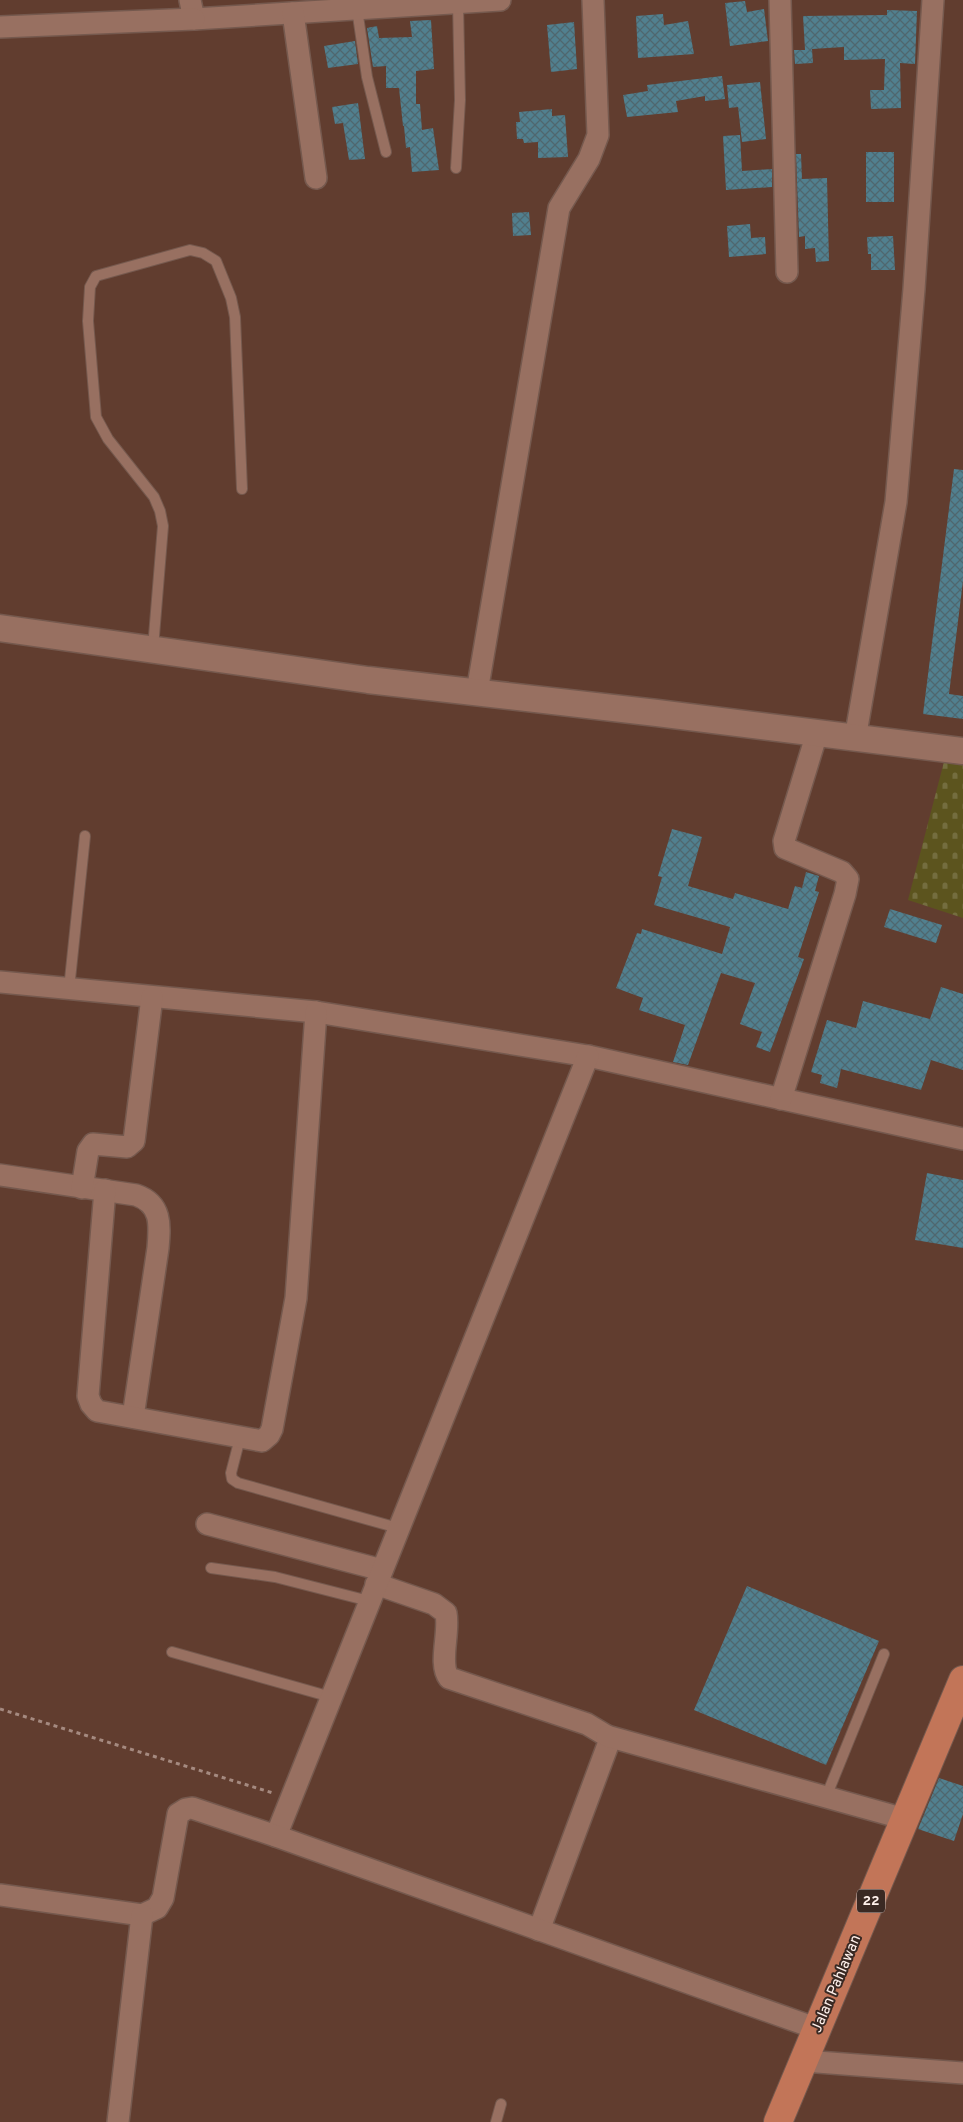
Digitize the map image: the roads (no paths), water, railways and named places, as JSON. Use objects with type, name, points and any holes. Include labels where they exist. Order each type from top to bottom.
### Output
[{"type":"highway","name":"Jalan Pahlawan","points":[[778,2122],[963,1680]]},
{"type":"street","points":[[0,27],[192,10],[293,13],[500,0]]},
{"type":"street","points":[[476,692],[559,208],[589,159],[598,135],[593,0]]},
{"type":"street","points":[[780,0],[786,272]]},
{"type":"street","points":[[856,739],[896,502],[914,289],[933,0]]},
{"type":"street","points":[[293,13],[316,178]]},
{"type":"street","points":[[0,628],[368,680],[963,751]]},
{"type":"street","points":[[781,1098],[846,894],[848,879],[842,872],[785,848],[784,841],[817,733]]},
{"type":"street","points":[[0,982],[316,1012],[588,1056],[963,1139]]},
{"type":"street","points":[[82,1188],[88,1152],[93,1144],[127,1147],[134,1140],[152,997]]},
{"type":"street","points":[[105,1190],[88,1396],[91,1404],[97,1410],[133,1418],[262,1441],[270,1435],[272,1429],[294,1308],[316,1012]]},
{"type":"street","points":[[276,1836],[588,1056]]},
{"type":"street","points":[[0,1175],[82,1188],[136,1194],[147,1198],[154,1206],[160,1228],[133,1418]]},
{"type":"street","points":[[207,1524],[434,1604],[446,1613],[448,1635],[444,1654],[444,1672],[449,1678],[588,1724],[607,1736],[905,1819]]},
{"type":"street","points":[[539,1930],[609,1742],[607,1736]]},
{"type":"street","points":[[0,1895],[142,1914],[157,1908],[163,1898],[178,1814],[192,1808],[276,1836],[818,2029]]},
{"type":"street","points":[[118,2122],[142,1914]]},
{"type":"street","points":[[804,2062],[963,2073]]},
{"type":"lane","points":[[456,168],[460,100],[458,3]]},
{"type":"lane","points":[[357,9],[367,77],[386,152]]},
{"type":"lane","points":[[153,649],[163,526],[160,511],[154,497],[108,439],[96,418],[88,321],[90,287],[96,276],[190,250],[203,253],[216,261],[225,280],[235,317],[242,489]]},
{"type":"lane","points":[[69,989],[85,836]]},
{"type":"lane","points":[[240,1438],[231,1473],[232,1478],[238,1483],[398,1528]]},
{"type":"lane","points":[[211,1568],[275,1577],[376,1585]]},
{"type":"lane","points":[[172,1652],[331,1697]]},
{"type":"lane","points":[[826,1797],[884,1654]]},
{"type":"lane","points":[[496,2122],[501,2104]]}]
